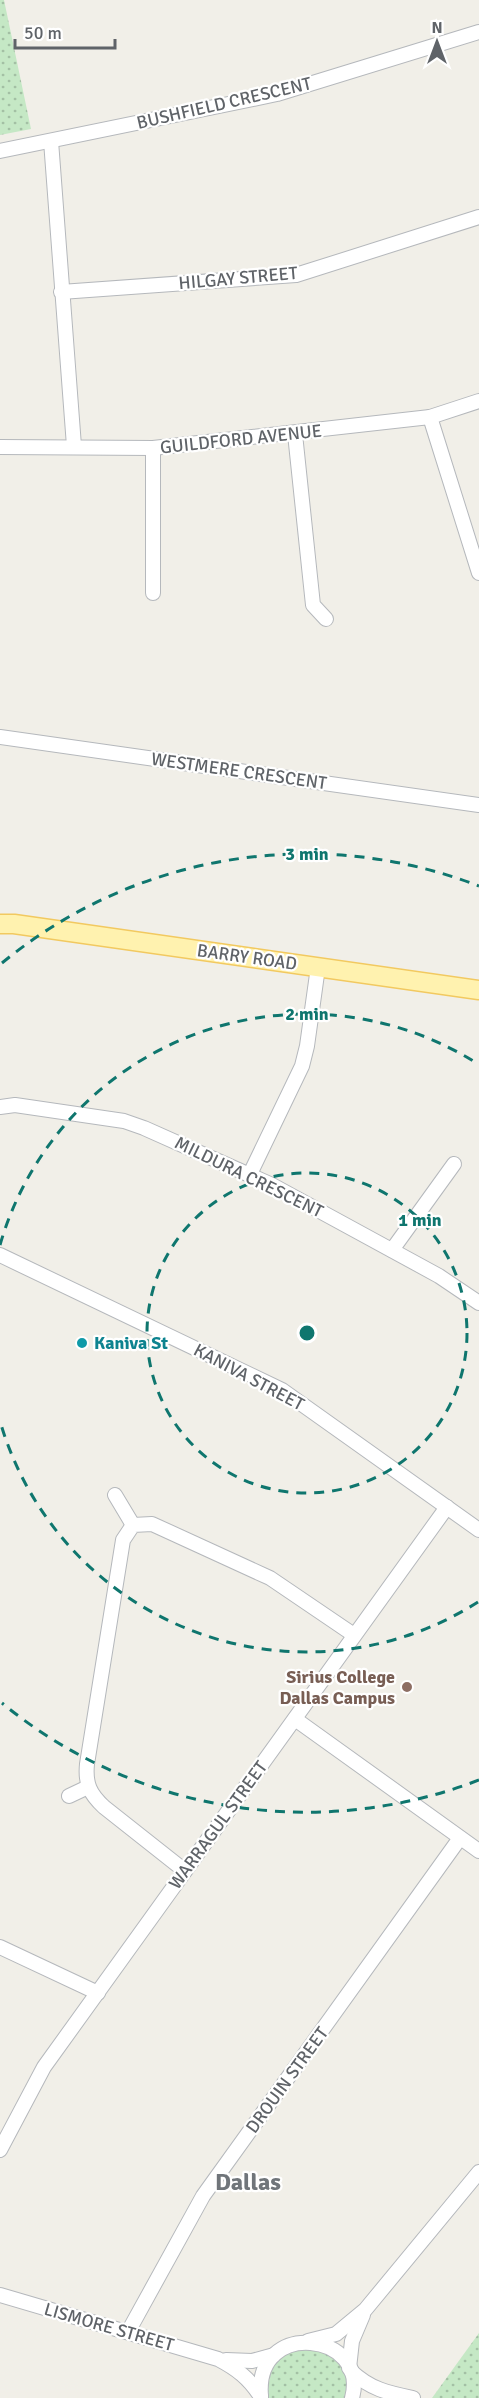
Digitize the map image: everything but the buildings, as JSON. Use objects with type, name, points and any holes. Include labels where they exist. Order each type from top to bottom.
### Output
[{"type":"main road","name":"BARRY ROAD","points":[[5,923],[479,990]]},
{"type":"street","name":"BUSHFIELD CRESCENT","points":[[0,151],[277,94],[479,32]]},
{"type":"street","points":[[51,141],[74,446]]},
{"type":"street","name":"HILGAY STREET","points":[[61,291],[296,275],[479,217]]},
{"type":"street","name":"GUILDFORD AVENUE","points":[[0,447],[153,448],[295,434],[430,417],[479,401]]},
{"type":"street","points":[[430,417],[479,573]]},
{"type":"street","points":[[295,434],[313,605],[326,619]]},
{"type":"street","points":[[153,448],[153,593]]},
{"type":"street","name":"WESTMERE CRESCENT","points":[[0,737],[479,805]]},
{"type":"street","points":[[250,1174],[302,1066],[318,967]]},
{"type":"street","name":"MILDURA CRESCENT","points":[[0,1107],[15,1105],[124,1121],[144,1128],[250,1174],[439,1276],[479,1303]]},
{"type":"street","points":[[392,1250],[454,1164]]},
{"type":"street","name":"KANIVA STREET","points":[[2,1261],[288,1394],[479,1530]]},
{"type":"street","points":[[115,1495],[133,1525]]},
{"type":"street","name":"WARRAGUL STREET","points":[[1,2144],[44,2067],[447,1507]]},
{"type":"street","points":[[133,1525],[152,1524],[270,1578],[354,1635]]},
{"type":"street","points":[[133,1525],[123,1540],[87,1764],[88,1787],[95,1799],[104,1807],[186,1871]]},
{"type":"street","points":[[295,1719],[479,1851]]},
{"type":"street","points":[[69,1796],[88,1787]]},
{"type":"street","name":"DROUIN STREET","points":[[128,2332],[203,2196],[460,1838]]},
{"type":"street","points":[[0,1947],[98,1993]]},
{"type":"street","points":[[352,2398],[354,2381],[350,2369],[352,2341],[365,2310],[479,2172]]},
{"type":"street","name":"LISMORE STREET","points":[[0,2295],[218,2359],[238,2369],[251,2381],[261,2398]]},
{"type":"street","name":"LISMORE STREET","points":[[218,2359],[252,2361],[275,2354],[294,2343],[336,2334],[365,2310]]},
{"type":"street","points":[[308,2341],[323,2344],[336,2351],[350,2369],[371,2388],[413,2398]]},
{"type":"street","points":[[261,2398],[260,2386],[263,2372],[275,2354]]},
{"type":"green space","points":[[0,0],[4,0],[31,129],[0,135]]},
{"type":"green space","points":[[479,2333],[479,2398],[432,2398]]},
{"type":"green space","points":[[316,2348],[342,2367],[347,2380],[348,2398],[267,2398],[271,2373],[278,2359],[292,2352]]},
{"type":"place","name":"Kaniva St","points":[[82,1343]]},
{"type":"place","name":"Sirius College Dallas Campus","points":[[407,1687]]},
{"type":"district","name":"Dallas","points":[[248,2182]]}]
